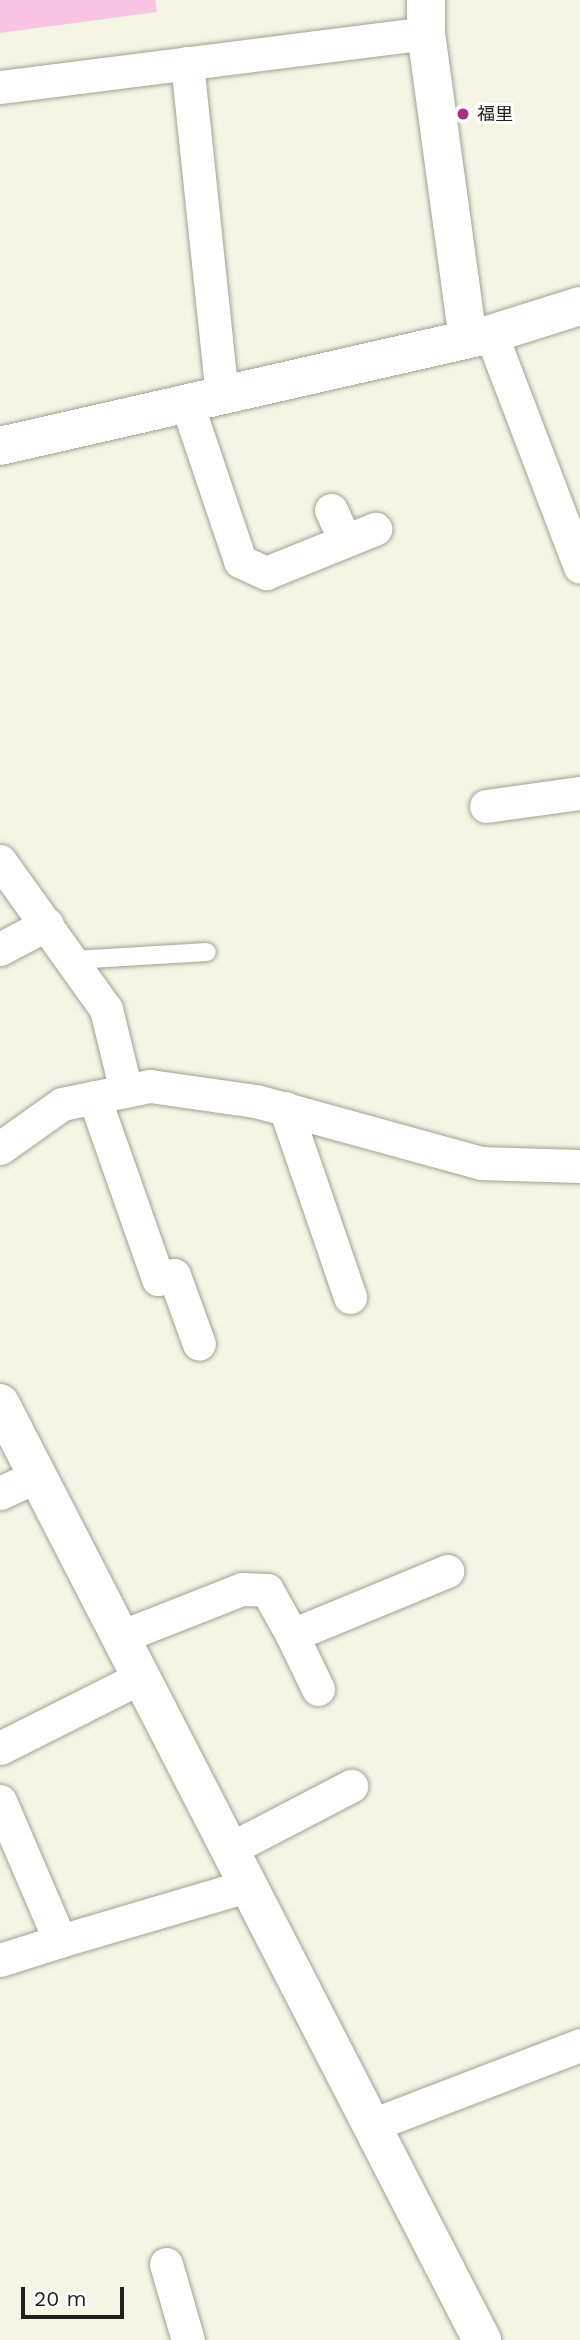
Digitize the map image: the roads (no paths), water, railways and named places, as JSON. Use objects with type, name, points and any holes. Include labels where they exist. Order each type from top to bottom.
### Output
[{"type":"street","points":[[0,87],[187,63],[426,16],[480,336],[580,567]]},
{"type":"street","points":[[187,63],[205,400],[240,561],[266,573],[360,535],[331,510]]},
{"type":"street","points":[[0,446],[480,336],[580,306]]},
{"type":"street","points":[[486,806],[580,793]]},
{"type":"street","points":[[0,861],[74,960],[106,1009],[110,1094],[158,1279],[174,1275],[199,1343]]},
{"type":"street","points":[[0,949],[47,924]]},
{"type":"street","points":[[0,1148],[62,1104],[150,1086],[285,1108],[481,1163],[580,1166]]},
{"type":"street","points":[[285,1108],[350,1297]]},
{"type":"street","points":[[0,1404],[482,2340]]},
{"type":"street","points":[[0,1493],[37,1476]]},
{"type":"street","points":[[292,1635],[447,1571]]},
{"type":"street","points":[[120,1637],[242,1589],[267,1590],[318,1689]]},
{"type":"street","points":[[0,1748],[139,1678]]},
{"type":"street","points":[[228,1850],[351,1786]]},
{"type":"street","points":[[0,1801],[60,1941]]},
{"type":"street","points":[[0,1960],[247,1886]]},
{"type":"street","points":[[372,2125],[580,2045]]},
{"type":"street","points":[[166,2264],[188,2340]]},
{"type":"lane","points":[[74,960],[207,952]]},
{"type":"place","name":"福里","points":[[463,114]]}]
